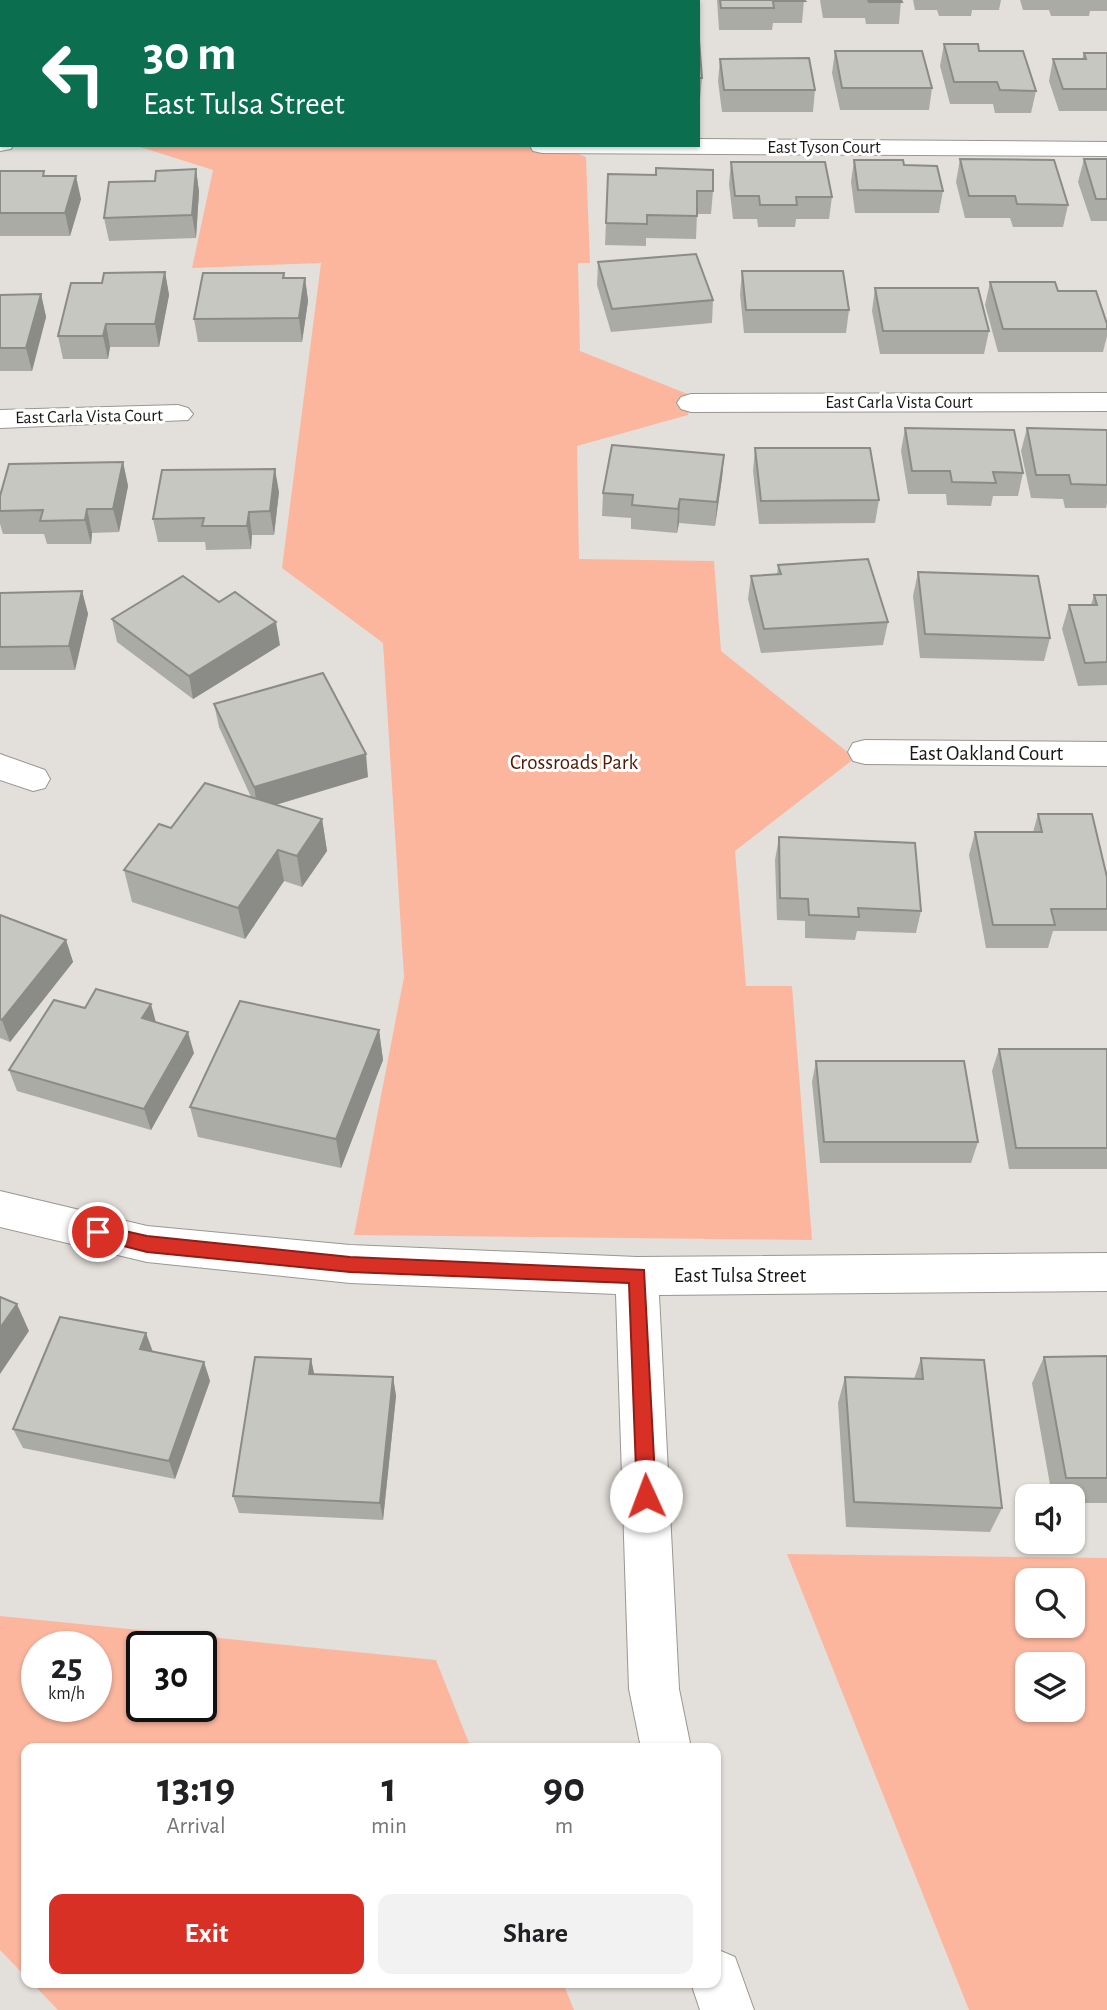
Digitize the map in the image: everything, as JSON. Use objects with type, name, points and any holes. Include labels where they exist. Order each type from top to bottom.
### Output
[{"type":"street","name":"East Tyson Court","points":[[700,147],[1107,149]]},
{"type":"street","name":"East Carla Vista Court","points":[[691,402],[1107,402]]},
{"type":"street","name":"East Carla Vista Court","points":[[0,418],[178,414]]},
{"type":"street","name":"East Oakland Court","points":[[865,752],[1107,754]]},
{"type":"street","points":[[0,766],[33,779]]},
{"type":"street","name":"East Tulsa Street","points":[[0,1209],[147,1244],[350,1264],[637,1276],[1107,1272]]},
{"type":"street","points":[[637,1276],[654,1689],[665,1743]]},
{"type":"street","points":[[720,1988],[727,2010]]},
{"type":"green space","name":"Crossroads Park","points":[[140,147],[561,147],[586,157],[590,263],[578,263],[580,351],[690,395],[688,415],[577,446],[579,559],[714,561],[721,651],[855,758],[735,851],[746,986],[792,986],[812,1240],[354,1235],[404,977],[383,643],[282,568],[321,263],[192,268],[213,170]]},
{"type":"green space","points":[[787,1554],[1107,1558],[1107,2010],[969,2010]]},
{"type":"green space","points":[[0,1616],[149,1631],[126,1631],[126,1722],[217,1722],[217,1638],[436,1660],[469,1743],[21,1743],[21,1972],[0,1950]]},
{"type":"green space","points":[[37,1988],[565,1988],[574,2010],[58,2010]]},
{"type":"building","points":[[720,0],[805,1],[773,1],[774,8],[721,8]]},
{"type":"building","points":[[868,0],[901,0],[902,2],[869,2]]},
{"type":"building","points":[[944,44],[978,44],[979,51],[1023,51],[1036,91],[1000,90],[997,82],[954,82]]},
{"type":"building","points":[[835,51],[922,51],[932,88],[842,88]]},
{"type":"building","points":[[1084,53],[1107,53],[1107,89],[1063,89],[1053,59],[1086,59]]},
{"type":"building","points":[[809,58],[815,90],[724,90],[720,59]]},
{"type":"building","points":[[960,159],[1054,160],[1068,205],[1017,204],[1015,196],[969,196]]},
{"type":"building","points":[[1084,159],[1107,159],[1107,199],[1096,199]]},
{"type":"building","points":[[854,160],[903,160],[904,165],[937,166],[943,191],[858,190]]},
{"type":"building","points":[[731,162],[825,162],[832,197],[796,197],[797,205],[760,205],[759,196],[735,196]]},
{"type":"building","points":[[656,168],[713,170],[713,191],[697,191],[697,216],[647,215],[647,224],[606,223],[608,174],[656,175]]},
{"type":"building","points":[[196,169],[192,215],[104,218],[109,182],[155,181],[156,171]]},
{"type":"building","points":[[0,171],[44,171],[43,176],[76,176],[65,213],[0,213]]},
{"type":"building","points":[[696,254],[713,300],[612,309],[598,262]]},
{"type":"building","points":[[742,271],[843,271],[849,310],[746,310]]},
{"type":"building","points":[[165,272],[155,324],[106,324],[103,336],[58,336],[71,283],[102,283],[104,273]]},
{"type":"building","points":[[203,273],[284,273],[283,278],[305,278],[299,318],[194,319]]},
{"type":"building","points":[[990,282],[1055,282],[1058,291],[1096,291],[1107,329],[1003,329]]},
{"type":"building","points":[[875,288],[978,288],[989,331],[883,331]]},
{"type":"building","points":[[41,294],[26,348],[0,348],[0,295]]},
{"type":"building","points":[[905,428],[1014,430],[1023,473],[993,472],[996,483],[952,482],[950,471],[912,471]]},
{"type":"building","points":[[1027,428],[1107,430],[1107,485],[1071,484],[1069,475],[1036,475]]},
{"type":"building","points":[[612,445],[724,455],[717,502],[680,499],[678,509],[632,505],[633,495],[603,493]]},
{"type":"building","points":[[755,448],[870,448],[879,500],[761,501]]},
{"type":"building","points":[[123,462],[113,509],[87,509],[85,520],[40,521],[43,510],[0,511],[0,496],[9,464]]},
{"type":"building","points":[[275,469],[270,511],[249,512],[247,526],[202,526],[204,518],[153,519],[162,470]]},
{"type":"building","points":[[868,559],[888,622],[764,629],[751,576],[781,574],[778,565]]},
{"type":"building","points":[[918,572],[1038,576],[1050,638],[925,634]]},
{"type":"building","points":[[183,576],[219,602],[235,592],[276,622],[189,676],[112,619]]},
{"type":"building","points":[[82,591],[69,646],[0,647],[0,593]]},
{"type":"building","points":[[1094,595],[1107,595],[1107,662],[1085,663],[1069,605],[1097,605]]},
{"type":"building","points":[[323,673],[366,754],[254,787],[214,704]]},
{"type":"building","points":[[205,783],[322,819],[297,856],[278,850],[238,908],[124,870],[159,824],[171,828]]},
{"type":"building","points":[[1038,814],[1092,814],[1107,877],[1107,909],[1051,909],[1055,925],[993,925],[975,832],[1042,832]]},
{"type":"building","points":[[779,837],[915,843],[921,911],[858,908],[859,917],[809,915],[808,899],[780,898]]},
{"type":"building","points":[[0,915],[66,940],[2,1020],[0,1019]]},
{"type":"building","points":[[96,989],[151,1004],[142,1018],[188,1032],[144,1109],[9,1070],[54,1000],[85,1008]]},
{"type":"building","points":[[240,1001],[379,1030],[336,1139],[190,1107]]},
{"type":"building","points":[[999,1049],[1107,1049],[1107,1148],[1016,1148]]},
{"type":"building","points":[[816,1061],[964,1061],[978,1142],[824,1142]]},
{"type":"building","points":[[0,1297],[17,1304],[0,1328]]},
{"type":"building","points":[[60,1317],[146,1333],[140,1349],[204,1362],[169,1461],[13,1429]]},
{"type":"building","points":[[1107,1356],[1107,1478],[1066,1478],[1044,1357]]},
{"type":"building","points":[[255,1357],[311,1359],[309,1374],[393,1377],[380,1503],[233,1496]]},
{"type":"building","points":[[921,1358],[984,1360],[1002,1508],[854,1502],[845,1377],[923,1379]]},
{"type":"route","points":[[98,1232],[147,1244],[350,1264],[637,1276],[646,1496]]}]
